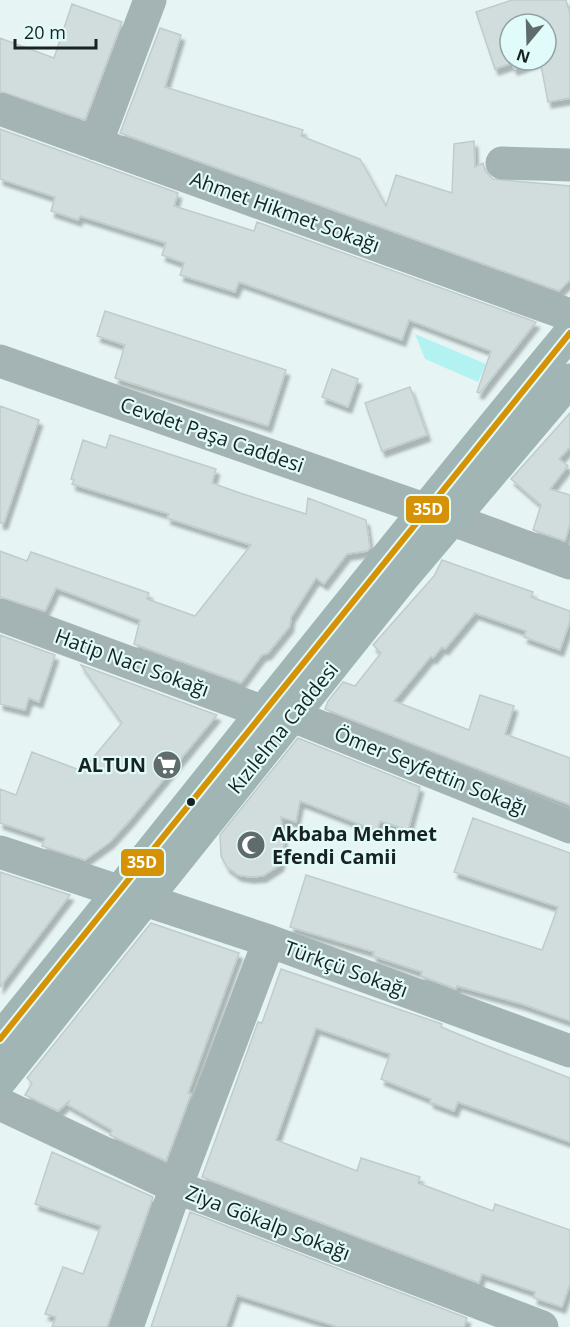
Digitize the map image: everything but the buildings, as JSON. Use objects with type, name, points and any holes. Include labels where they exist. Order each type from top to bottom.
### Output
[{"type":"main road","name":"Kızılelma Caddesi","points":[[0,1081],[134,895],[438,514],[570,333]]},
{"type":"main road","name":"Kızılelma Caddesi","points":[[438,514],[570,380]]},
{"type":"main road","name":"Kızılelma Caddesi","points":[[0,1039],[134,895]]},
{"type":"street","points":[[96,144],[150,0]]},
{"type":"street","name":"Ahmet Hikmet Sokağı","points":[[0,109],[570,315]]},
{"type":"street","points":[[502,163],[570,165]]},
{"type":"street","name":"Cevdet Paşa Caddesi","points":[[0,361],[570,562]]},
{"type":"street","name":"Hatip Naci Sokağı","points":[[0,615],[278,714]]},
{"type":"street","name":"Ömer Seyfettin Sokağı","points":[[278,714],[570,827]]},
{"type":"street","name":"Türkçü Sokağı","points":[[0,852],[269,941],[570,1051]]},
{"type":"street","points":[[127,1327],[176,1186],[269,941]]},
{"type":"street","name":"Ziya Gökalp Sokağı","points":[[0,1104],[176,1186],[494,1319],[542,1327]]},
{"type":"shaded area","points":[[415,334],[486,364],[478,382],[425,359]]},
{"type":"transit line","name":"35D","points":[[0,1039],[570,333]]},
{"type":"place","name":"ALTUN","points":[[167,765]]},
{"type":"place","name":"Akbaba Mehmet Efendi Camii","points":[[251,845]]}]
